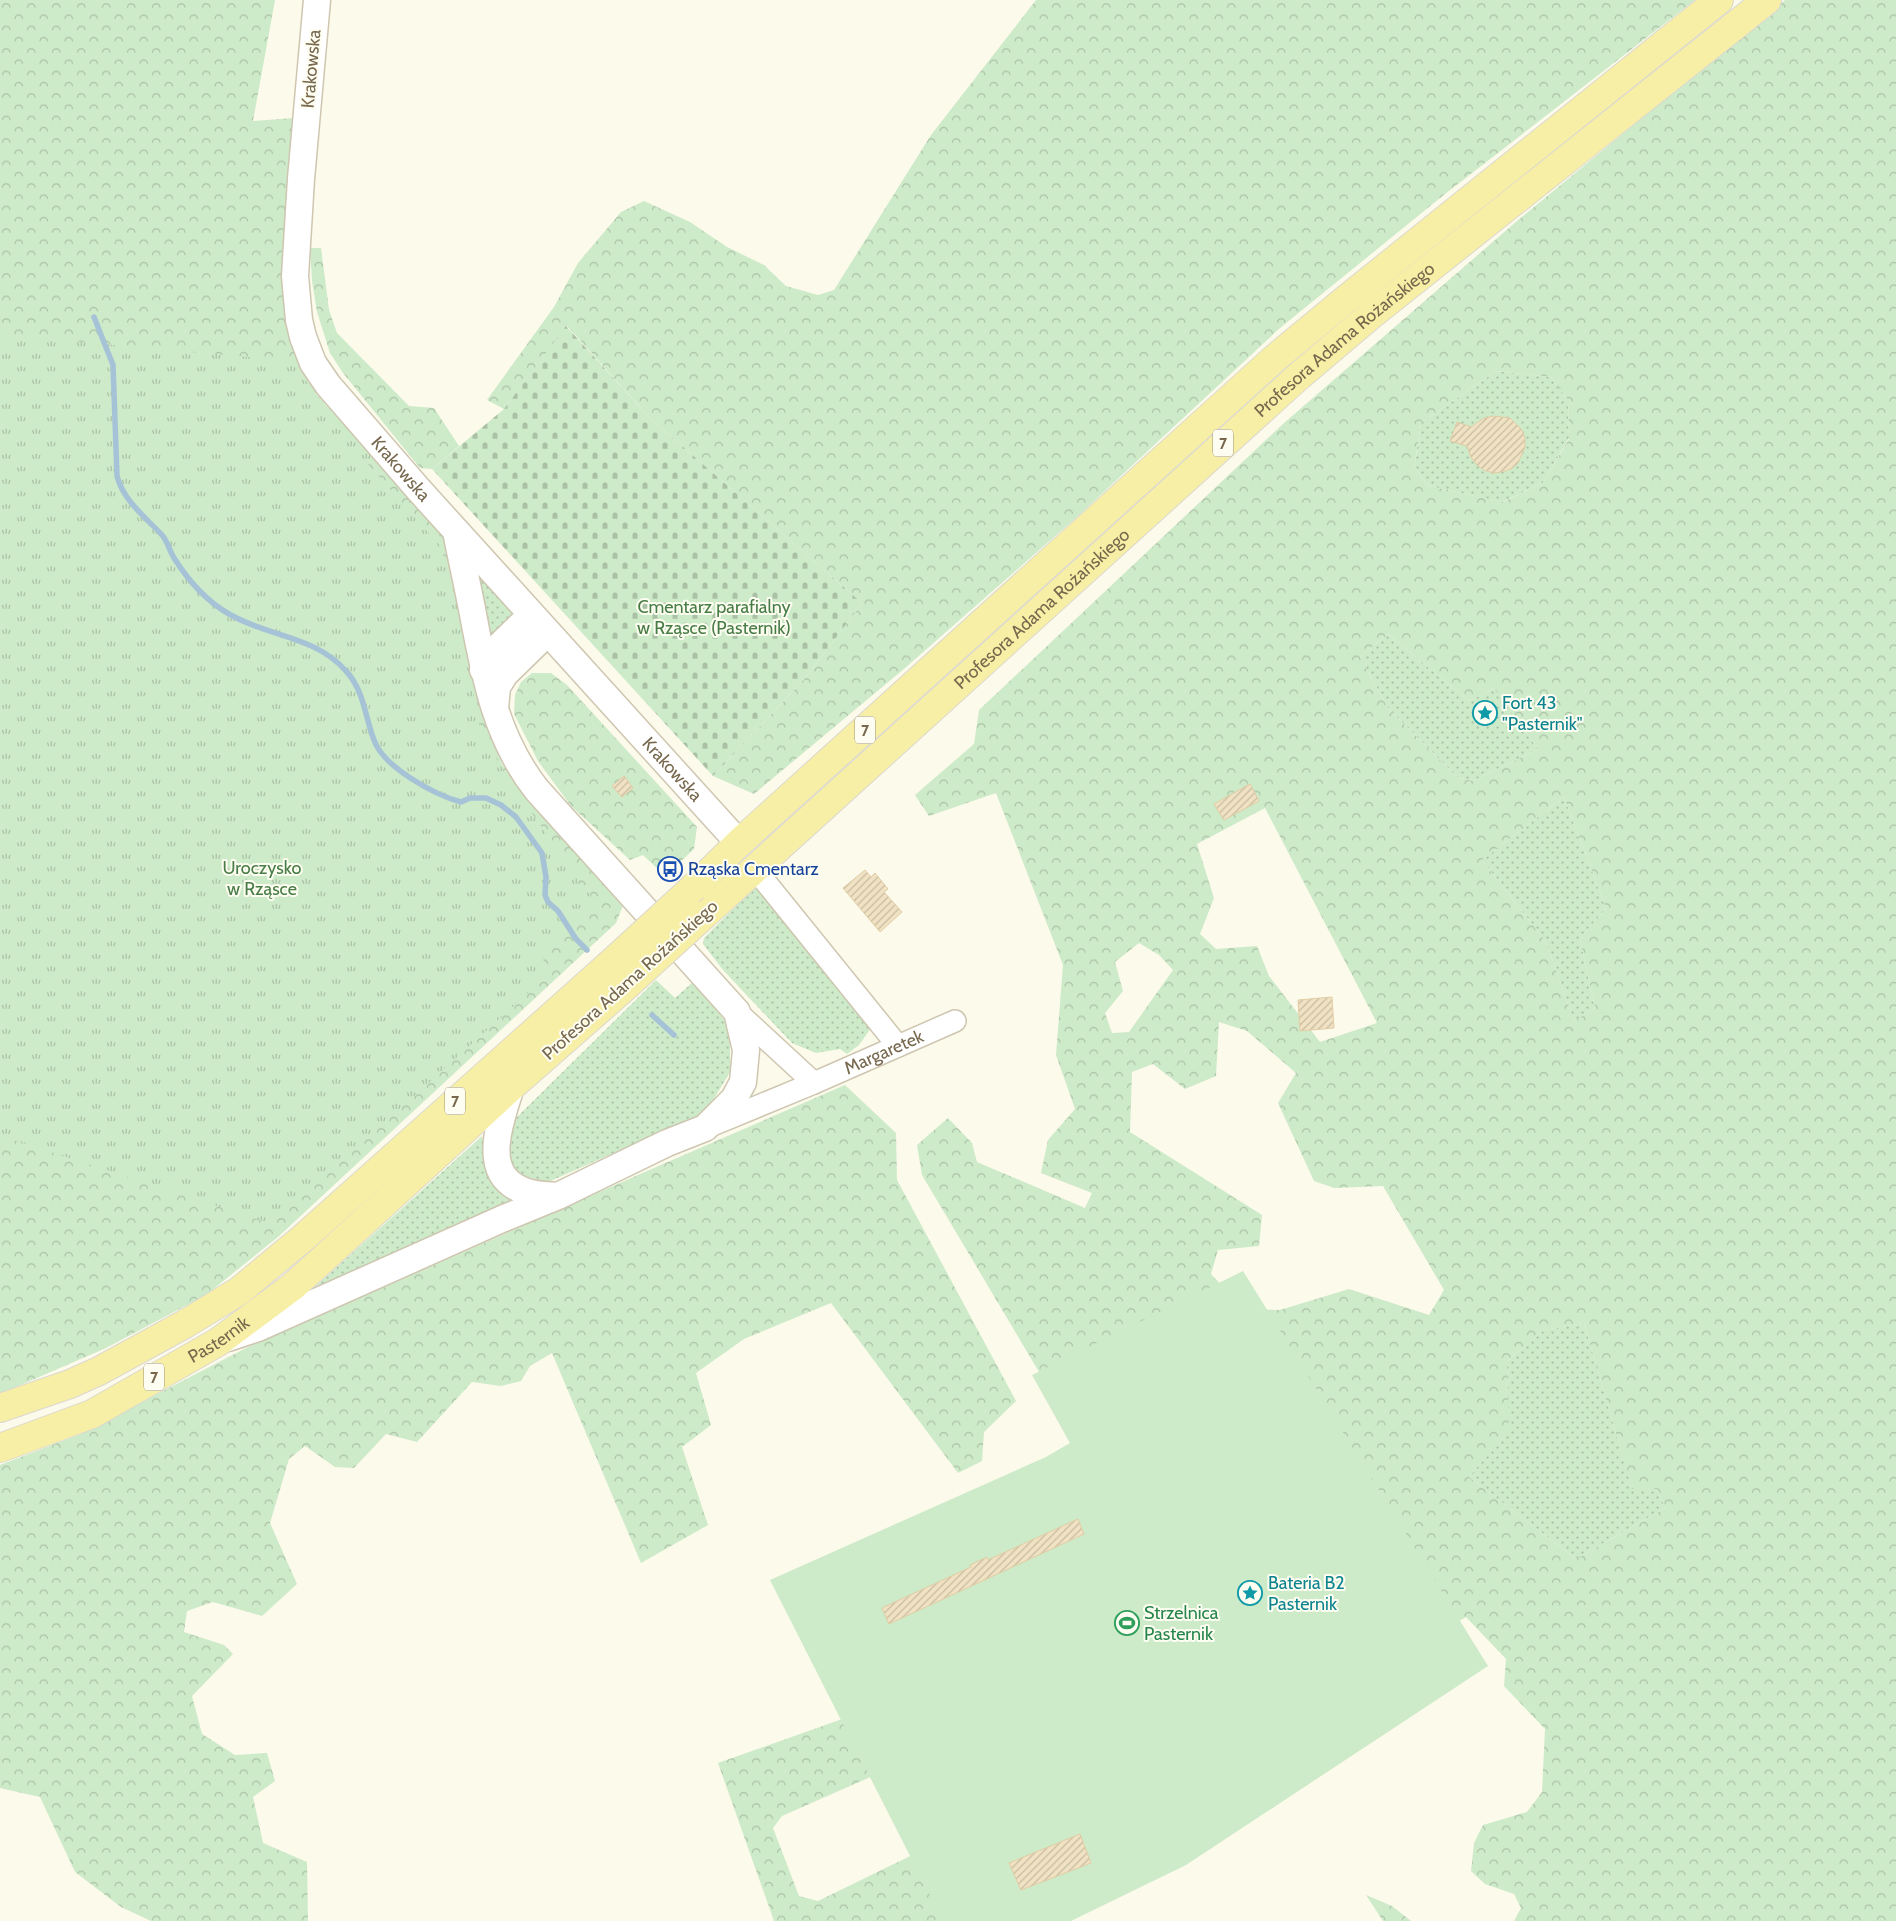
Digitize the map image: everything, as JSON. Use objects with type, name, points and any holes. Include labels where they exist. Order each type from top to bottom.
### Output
[{"type":"main road","name":"Profesora Adama Rożańskiego","points":[[302,1238],[609,965],[739,843],[1274,359],[1719,0]]},
{"type":"main road","name":"Profesora Adama Rożańskiego","points":[[340,1244],[510,1087],[626,986],[1299,376],[1379,309],[1767,0]]},
{"type":"main road","name":"Pasternik","points":[[0,1408],[70,1384],[99,1371],[164,1336],[238,1291],[302,1238]]},
{"type":"main road","name":"Pasternik","points":[[0,1448],[92,1414],[218,1342],[292,1287],[340,1244]]},
{"type":"street","name":"Krakowska","points":[[317,0],[301,179],[295,276],[296,303],[303,337],[313,363],[328,385],[456,531],[739,843]]},
{"type":"street","points":[[456,531],[483,670],[505,738],[526,777],[737,1012],[814,1084]]},
{"type":"street","points":[[483,670],[493,652],[539,624]]},
{"type":"street","points":[[495,708],[497,687],[539,624]]},
{"type":"street","points":[[755,869],[898,1046]]},
{"type":"street","points":[[218,1342],[258,1328],[502,1218],[558,1196],[667,1143],[705,1128],[734,1099],[743,1082],[746,1050],[737,1012]]},
{"type":"street","name":"Margaretek","points":[[705,1128],[814,1084],[955,1021]]},
{"type":"street","points":[[510,1087],[496,1138],[496,1150],[500,1169],[506,1179],[522,1190],[558,1196]]},
{"type":"green space","name":"Uroczysko w Rząsce","points":[[0,0],[275,0],[253,121],[294,118],[282,269],[291,343],[317,395],[442,534],[460,600],[482,712],[502,764],[537,811],[624,903],[616,923],[278,1237],[206,1295],[106,1348],[0,1394]]},
{"type":"green space","points":[[1036,0],[1695,0],[1445,194],[1280,328],[1078,516],[905,668],[754,794],[713,776],[808,675],[862,603],[650,418],[567,326],[504,409],[487,400],[554,307],[578,263],[621,212],[644,201],[690,222],[727,247],[764,265],[786,286],[818,295],[834,290],[931,135]]},
{"type":"green space","points":[[1785,0],[1896,0],[1896,1921],[1514,1921],[1521,1908],[1514,1894],[1485,1884],[1471,1871],[1474,1843],[1483,1825],[1527,1812],[1542,1792],[1545,1729],[1504,1686],[1506,1659],[1466,1617],[1421,1643],[1048,1387],[922,1175],[917,1145],[948,1118],[972,1143],[977,1162],[1085,1208],[1092,1193],[1041,1173],[1048,1140],[1075,1109],[1056,1055],[1063,965],[996,793],[929,816],[915,795],[974,744],[979,710],[1284,423],[1517,221]],"holes":[[[1496,371],[1551,377],[1568,400],[1569,439],[1543,483],[1503,502],[1429,486],[1414,468],[1421,423]],[[1388,634],[1469,701],[1494,688],[1538,749],[1473,781],[1457,777],[1388,708],[1360,657]],[[1564,797],[1606,908],[1580,939],[1595,1008],[1574,1021],[1546,942],[1482,860]],[[1265,808],[1377,1023],[1320,1042],[1269,976],[1257,946],[1216,949],[1200,934],[1214,898],[1197,844]],[[1139,943],[1159,955],[1173,970],[1129,1032],[1112,1033],[1105,1013],[1123,991],[1115,962]],[[1219,1022],[1247,1031],[1296,1073],[1278,1103],[1314,1181],[1334,1188],[1383,1186],[1444,1290],[1429,1315],[1349,1289],[1280,1310],[1244,1309],[1211,1274],[1218,1250],[1259,1246],[1262,1215],[1130,1132],[1132,1072],[1153,1064],[1185,1089],[1216,1076]],[[1584,1323],[1632,1489],[1657,1489],[1665,1508],[1576,1559],[1469,1477],[1509,1428],[1507,1361],[1544,1330]]]},
{"type":"green space","points":[[310,248],[321,248],[329,310],[337,333],[409,406],[434,408],[459,446],[432,469],[420,468],[343,373],[330,353],[317,312],[312,281]]},
{"type":"green space","name":"Cmentarz parafialny w Rząsce (Pasternik)","points":[[566,326],[650,418],[862,603],[808,675],[713,776],[432,469],[504,409]]},
{"type":"green space","name":"Uroczysko w Rząsce","points":[[0,335],[294,361],[312,391],[374,456],[367,463],[441,547],[461,621],[466,623],[476,716],[482,732],[508,779],[585,889],[598,902],[541,952],[548,975],[272,1224],[14,1140],[0,1140]]},
{"type":"green space","points":[[1496,371],[1551,377],[1568,400],[1569,438],[1543,483],[1502,502],[1429,486],[1414,468],[1421,423]]},
{"type":"green space","points":[[477,569],[517,613],[490,640]]},
{"type":"green space","points":[[1388,634],[1469,701],[1494,688],[1538,749],[1473,781],[1457,777],[1388,708],[1360,657]]},
{"type":"green space","points":[[532,673],[551,673],[567,685],[697,827],[694,849],[665,876],[643,855],[630,860],[571,806],[538,761],[514,714],[515,695],[521,682]]},
{"type":"green space","points":[[1564,797],[1606,908],[1580,939],[1595,1008],[1574,1021],[1546,942],[1482,860]]},
{"type":"green space","points":[[755,887],[768,894],[871,1028],[859,1045],[847,1054],[840,1049],[816,1053],[792,1043],[723,970],[703,944],[704,938]]},
{"type":"green space","points":[[656,980],[675,998],[694,981],[730,1028],[730,1072],[706,1112],[546,1183],[517,1173],[504,1147],[516,1118]]},
{"type":"green space","points":[[845,1085],[896,1133],[897,1180],[1016,1401],[984,1432],[982,1461],[958,1473],[831,1303],[744,1339],[696,1373],[711,1425],[682,1447],[708,1525],[641,1563],[552,1353],[530,1366],[521,1381],[501,1386],[472,1382],[417,1442],[386,1434],[354,1468],[335,1467],[305,1446],[289,1459],[270,1523],[297,1584],[262,1616],[213,1602],[187,1611],[184,1632],[224,1645],[233,1654],[192,1696],[202,1734],[235,1755],[267,1753],[275,1781],[253,1797],[263,1843],[307,1862],[308,1921],[151,1921],[121,1907],[75,1872],[40,1797],[0,1788],[0,1465],[78,1435],[246,1348]]},
{"type":"green space","points":[[482,1136],[487,1164],[516,1201],[307,1294]]},
{"type":"green space","name":"Strzelnica Pasternik","points":[[1243,1271],[1488,1666],[1186,1865],[1071,1921],[943,1921],[770,1580],[1046,1457],[1070,1443],[1032,1375]]},
{"type":"green space","points":[[1584,1323],[1632,1488],[1657,1489],[1665,1508],[1576,1559],[1469,1477],[1508,1428],[1507,1361],[1544,1330]]},
{"type":"green space","points":[[879,1706],[902,1763],[782,1816],[773,1828],[799,1896],[818,1901],[941,1841],[965,1921],[774,1921],[718,1763]]},
{"type":"green space","points":[[1366,1895],[1392,1906],[1411,1921],[1383,1921]]},
{"type":"building","points":[[1493,416],[1510,418],[1522,430],[1525,438],[1525,447],[1518,463],[1511,469],[1493,473],[1477,465],[1471,457],[1467,446],[1450,441],[1457,422],[1471,427],[1484,418]]},
{"type":"building","points":[[624,776],[633,788],[622,797],[612,786]]},
{"type":"building","points":[[1250,784],[1259,801],[1224,820],[1214,804]]},
{"type":"building","points":[[865,870],[871,877],[875,873],[888,889],[884,892],[902,912],[880,932],[843,888]]},
{"type":"building","points":[[1332,997],[1334,1028],[1300,1031],[1298,1000]]},
{"type":"building","points":[[1078,1519],[1084,1534],[889,1624],[882,1608],[971,1567],[970,1565],[987,1557],[988,1560]]},
{"type":"building","points":[[1080,1834],[1091,1863],[1021,1890],[1009,1863]]},
{"type":"waterway","points":[[94,317],[113,365],[117,476],[120,485],[135,508],[162,535],[185,574],[205,596],[229,614],[259,628],[305,643],[333,659],[346,671],[357,687],[379,750],[411,779],[461,802],[470,798],[486,798],[501,805],[516,817],[542,853],[546,877],[545,895],[548,902],[558,911],[576,939],[587,950]]},
{"type":"waterway","points":[[652,1015],[674,1035]]},
{"type":"place","name":"Fort 43 \"Pasternik\"","points":[[1485,713]]},
{"type":"place","name":"Rząska Cmentarz","points":[[670,869]]},
{"type":"place","name":"Bateria B2 Pasternik","points":[[1250,1593]]},
{"type":"place","name":"Strzelnica Pasternik","points":[[1127,1623]]}]
